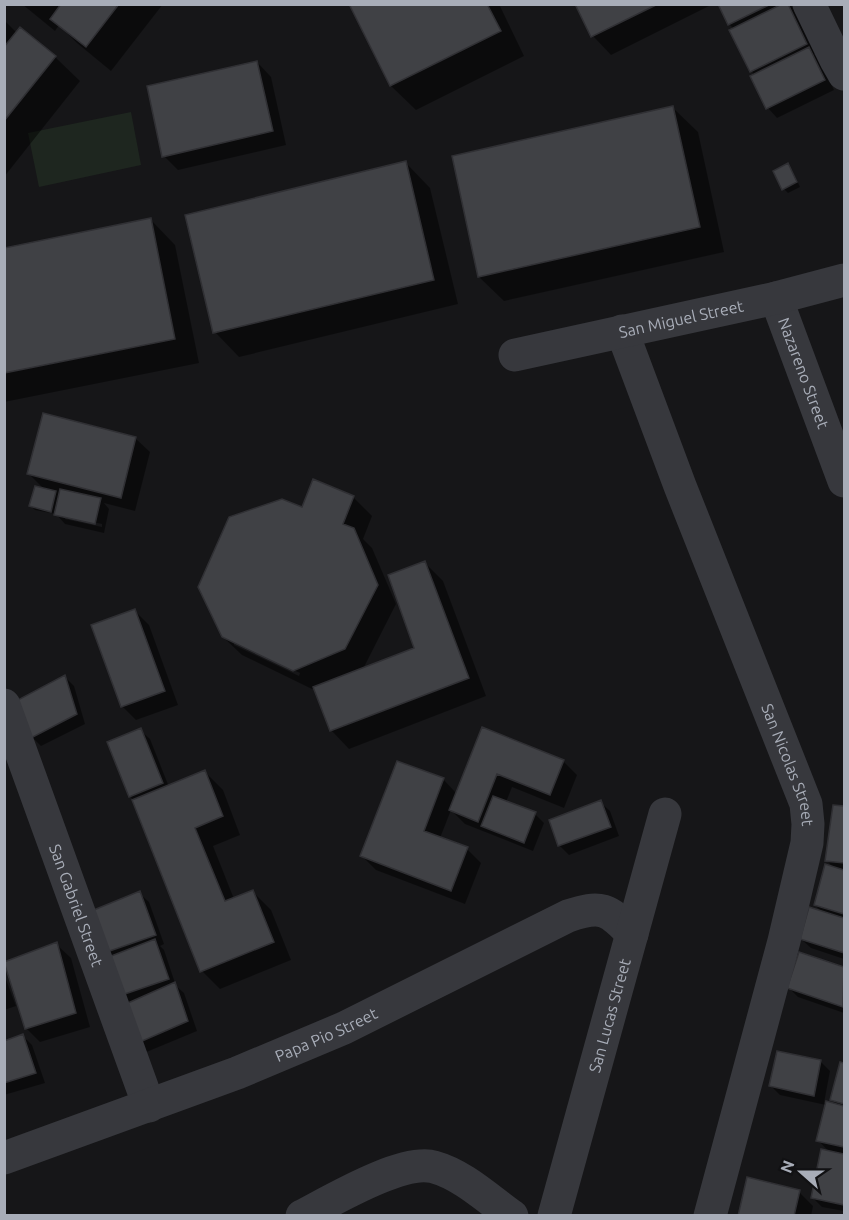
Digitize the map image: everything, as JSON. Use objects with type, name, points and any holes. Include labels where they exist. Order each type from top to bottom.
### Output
[{"type":"street","points":[[809,4],[844,74]]},
{"type":"street","name":"San Miguel Street","points":[[515,355],[776,298],[844,280]]},
{"type":"street","name":"Nazareno Street","points":[[776,298],[844,481]]},
{"type":"street","name":"San Nicolas Street","points":[[622,331],[680,486],[806,804],[808,824],[807,843],[784,941],[710,1215]]},
{"type":"street","name":"San Gabriel Street","points":[[4,705],[149,1106]]},
{"type":"street","name":"San Lucas Street","points":[[554,1215],[664,814]]},
{"type":"street","name":"Papa Pio Street","points":[[5,1157],[237,1073],[344,1028],[568,916],[587,910],[606,911],[619,920],[632,934]]},
{"type":"street","points":[[302,1215],[382,1176],[410,1167],[433,1166],[457,1178],[512,1215]]},
{"type":"shaded area","points":[[131,112],[141,165],[39,187],[28,133]]},
{"type":"building","points":[[61,4],[119,4],[86,47],[50,19]]},
{"type":"building","points":[[349,4],[487,4],[501,31],[390,86]]},
{"type":"building","points":[[575,4],[658,4],[591,37]]},
{"type":"building","points":[[718,4],[771,4],[728,25]]},
{"type":"building","points":[[782,4],[788,4],[807,44],[750,72],[729,30]]},
{"type":"building","points":[[20,27],[56,56],[4,121],[4,47]]},
{"type":"building","points":[[809,47],[825,80],[766,109],[750,76]]},
{"type":"building","points":[[257,61],[273,131],[162,157],[147,86]]},
{"type":"building","points":[[673,106],[700,227],[478,277],[452,156]]},
{"type":"building","points":[[406,161],[434,280],[213,333],[185,215]]},
{"type":"building","points":[[788,163],[797,182],[782,190],[773,171]]},
{"type":"building","points":[[151,218],[175,339],[4,373],[4,248]]},
{"type":"building","points":[[43,413],[136,437],[121,498],[27,474]]},
{"type":"building","points":[[313,479],[354,496],[343,524],[354,528],[378,585],[345,649],[293,671],[222,637],[198,587],[229,517],[282,499],[302,507]]},
{"type":"building","points":[[35,486],[56,491],[51,512],[29,506]]},
{"type":"building","points":[[60,489],[101,498],[95,524],[54,515]]},
{"type":"building","points":[[425,561],[469,678],[330,731],[313,687],[414,648],[388,575]]},
{"type":"building","points":[[135,609],[165,691],[121,707],[91,625]]},
{"type":"building","points":[[65,675],[77,714],[31,738],[16,701]]},
{"type":"building","points":[[482,727],[564,760],[550,795],[497,774],[478,822],[449,810]]},
{"type":"building","points":[[141,728],[163,783],[129,797],[107,742]]},
{"type":"building","points":[[397,761],[444,778],[424,831],[468,847],[451,891],[360,856]]},
{"type":"building","points":[[205,770],[223,816],[195,828],[225,901],[253,890],[274,942],[200,972],[132,800]]},
{"type":"building","points":[[493,796],[536,812],[524,843],[481,826]]},
{"type":"building","points":[[601,800],[611,827],[558,846],[549,820]]},
{"type":"building","points":[[833,805],[844,806],[844,863],[825,861]]},
{"type":"building","points":[[825,864],[844,870],[844,914],[814,905]]},
{"type":"building","points":[[140,891],[156,935],[98,955],[84,914]]},
{"type":"building","points":[[809,907],[844,918],[844,953],[800,939]]},
{"type":"building","points":[[155,939],[169,979],[113,998],[101,960]]},
{"type":"building","points":[[57,942],[76,1013],[25,1029],[4,962]]},
{"type":"building","points":[[799,952],[844,967],[843,1007],[787,988]]},
{"type":"building","points":[[175,982],[188,1021],[133,1045],[119,1007]]},
{"type":"building","points":[[23,1034],[36,1073],[4,1083],[4,1041]]},
{"type":"building","points":[[777,1051],[821,1060],[814,1096],[769,1086]]},
{"type":"building","points":[[840,1062],[844,1063],[844,1104],[830,1100]]},
{"type":"building","points":[[826,1101],[844,1106],[844,1147],[816,1141]]},
{"type":"building","points":[[821,1149],[844,1154],[844,1205],[811,1198]]},
{"type":"building","points":[[747,1177],[800,1190],[794,1216],[738,1216]]}]
